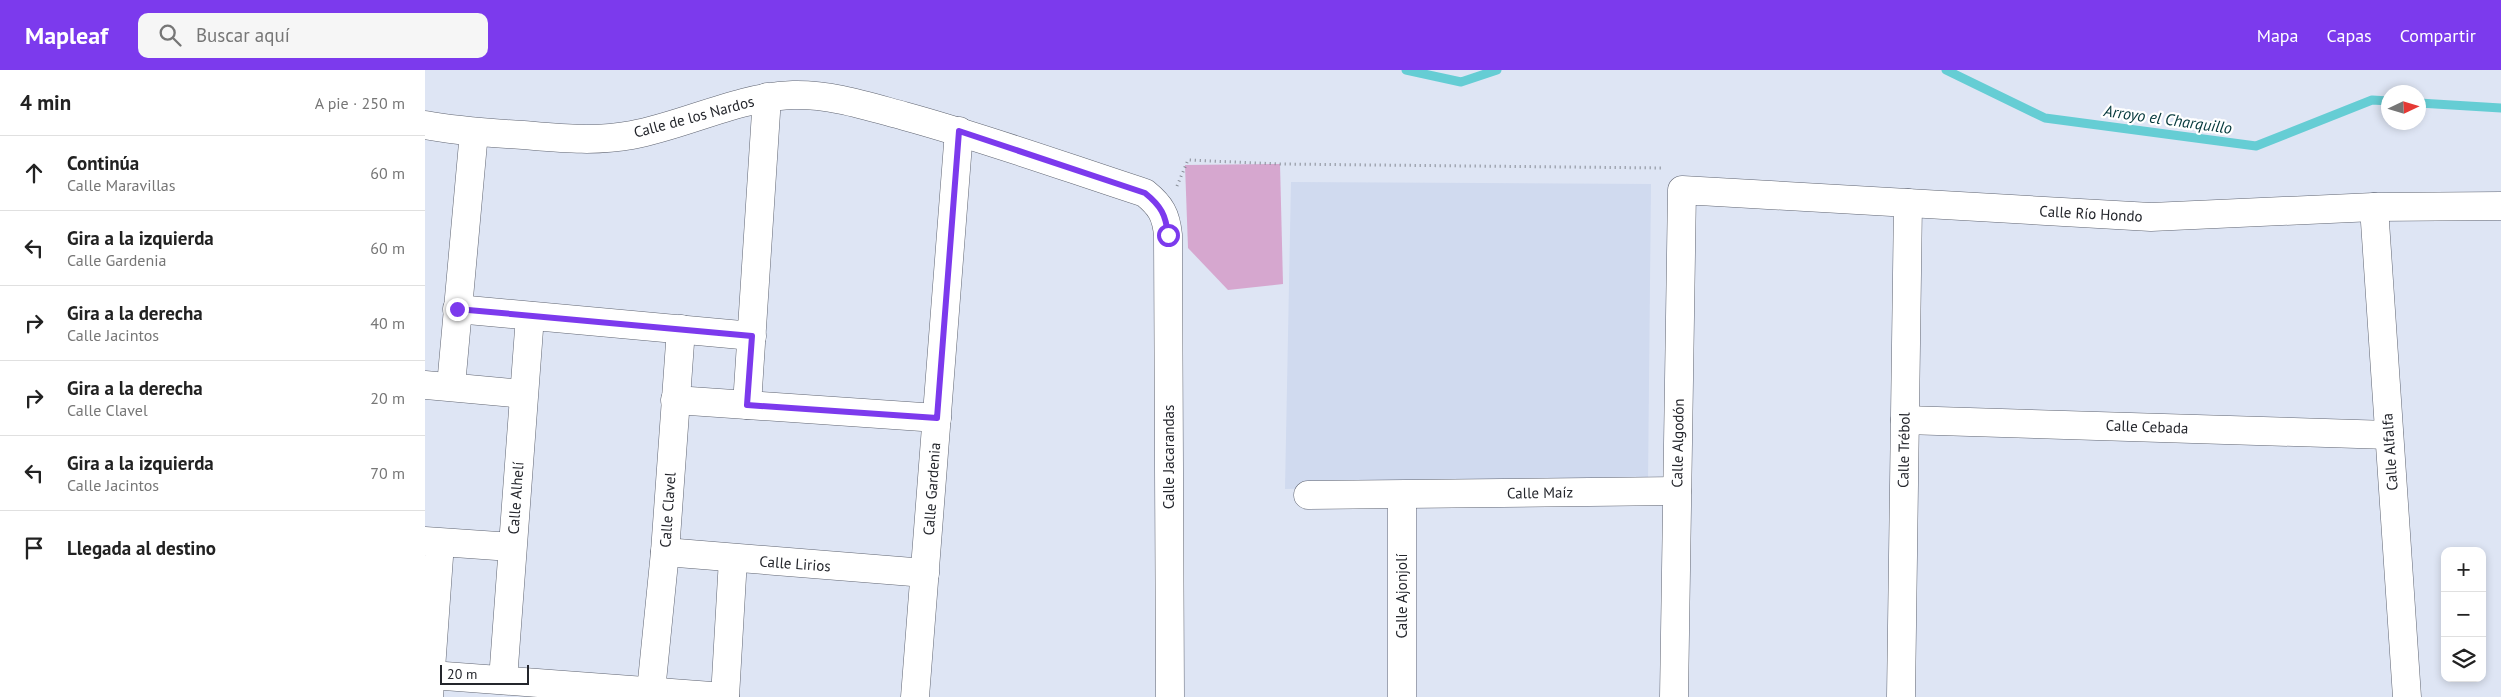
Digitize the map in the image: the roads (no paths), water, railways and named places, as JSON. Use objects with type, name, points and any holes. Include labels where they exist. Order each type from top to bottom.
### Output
[{"type":"street","name":"Calle de los Nardos","points":[[425,125],[474,132],[585,140],[633,135],[767,98],[793,95],[821,96],[849,101],[959,131],[1145,193],[1159,205],[1166,218]]},
{"type":"street","points":[[747,405],[767,98]]},
{"type":"street","name":"Calle Gardenia","points":[[915,697],[959,131]]},
{"type":"street","points":[[474,132],[457,309],[438,385],[523,394]]},
{"type":"street","name":"Calle Río Hondo","points":[[1682,190],[2151,217],[2374,207],[2501,206]]},
{"type":"street","name":"Calle Algodón","points":[[1674,697],[1682,190]]},
{"type":"street","name":"Calle Trébol","points":[[1901,697],[1908,203]]},
{"type":"street","name":"Calle Alfalfa","points":[[2374,207],[2407,697]]},
{"type":"street","name":"Calle Jacarandas","points":[[1166,218],[1168,235],[1170,697]]},
{"type":"street","points":[[457,309],[752,336]]},
{"type":"street","name":"Calle Alhelí","points":[[503,680],[523,394],[531,316]]},
{"type":"street","name":"Calle Clavel","points":[[651,691],[665,552],[681,329]]},
{"type":"street","points":[[675,400],[937,418]]},
{"type":"street","name":"Calle Cebada","points":[[1905,420],[2389,435]]},
{"type":"street","name":"Calle Maíz","points":[[1308,495],[1677,491]]},
{"type":"street","name":"Calle Ajonjolí","points":[[1402,495],[1402,697]]},
{"type":"street","points":[[512,547],[433,542],[430,686],[503,680],[725,697],[733,559]]},
{"type":"street","name":"Calle Lirios","points":[[665,552],[733,559],[925,573]]},
{"type":"waterway","name":"Arroyo el Charquillo","points":[[1406,70],[1461,82],[1497,70]]},
{"type":"waterway","name":"Arroyo el Charquillo","points":[[1946,70],[2045,118],[2256,146],[2372,100],[2381,101]]},
{"type":"waterway","name":"Arroyo el Charquillo","points":[[2426,103],[2501,108]]}]
